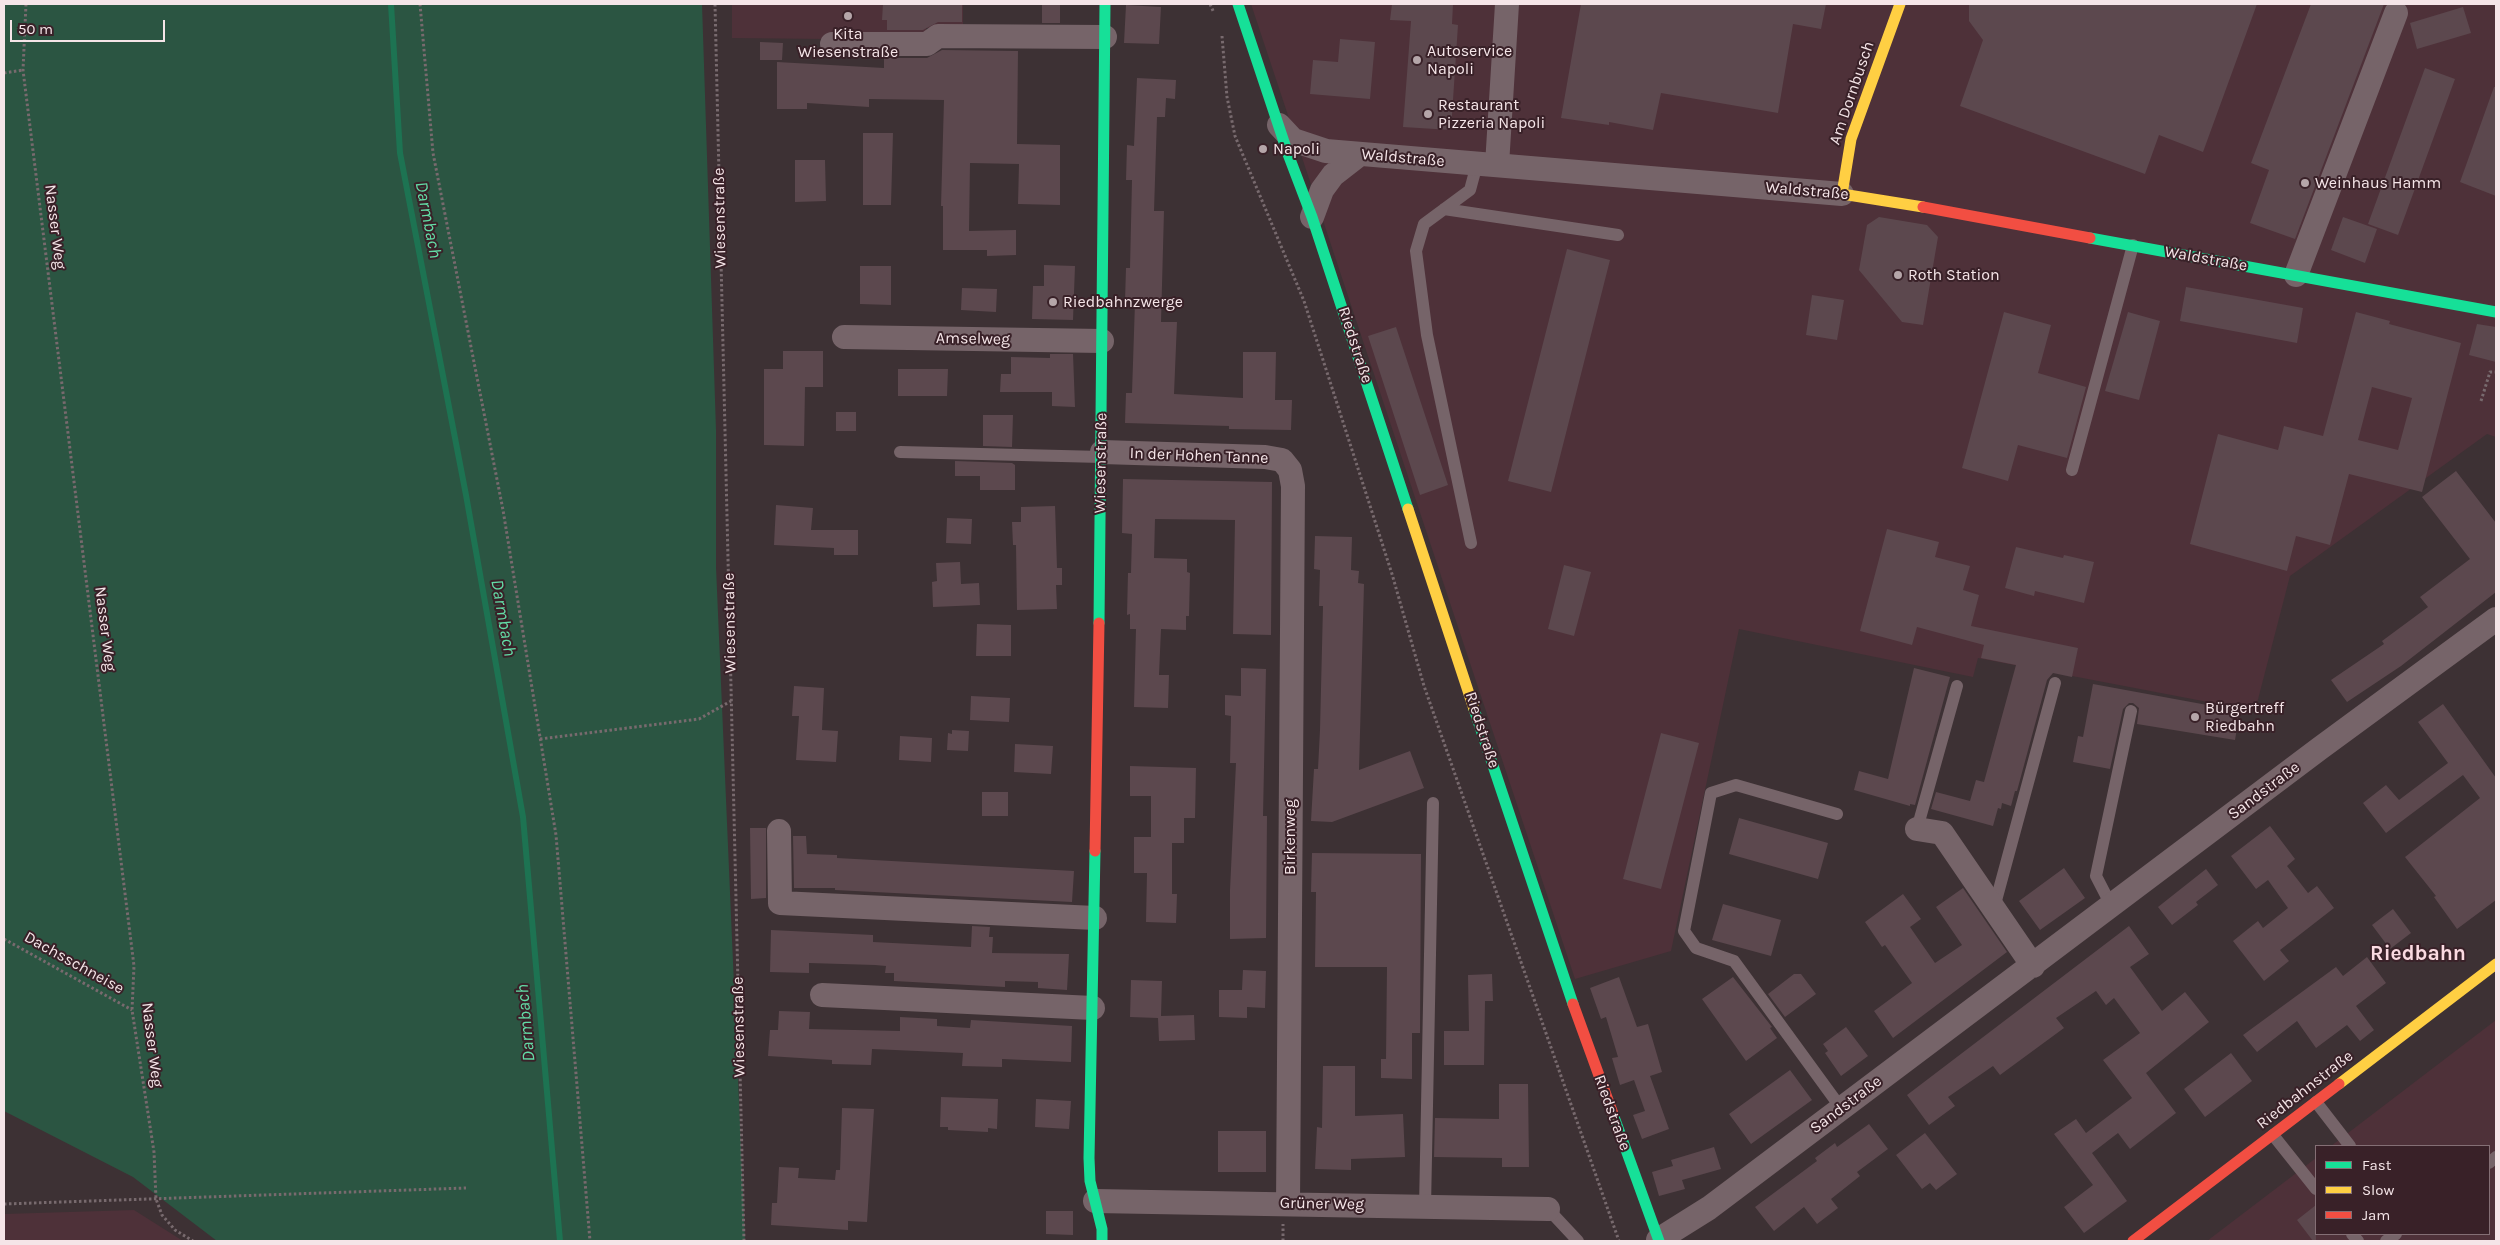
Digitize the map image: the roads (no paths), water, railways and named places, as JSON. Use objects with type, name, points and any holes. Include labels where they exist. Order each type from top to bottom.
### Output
[{"type":"street","name":"Wiesenstraße","points":[[1102,1241],[1102,1229],[1090,1180],[1089,1158],[1095,918],[1096,698],[1102,455],[1105,4]]},
{"type":"street","name":"Riedstraße","points":[[1238,4],[1288,154],[1312,217],[1550,941],[1658,1240]]},
{"type":"street","points":[[1487,164],[1507,4]]},
{"type":"street","name":"Am Dornbusch","points":[[1842,194],[1851,139],[1900,4]]},
{"type":"street","points":[[2296,275],[2396,13]]},
{"type":"street","points":[[832,44],[927,44],[938,36],[1105,37]]},
{"type":"street","name":"Riedstraße","points":[[1279,125],[1293,140],[1313,148]]},
{"type":"street","name":"Waldstraße","points":[[1313,148],[1360,154],[1868,197],[2496,312]]},
{"type":"street","points":[[1312,217],[1322,190],[1333,174],[1360,154]]},
{"type":"street","name":"Amselweg","points":[[844,337],[1102,341]]},
{"type":"street","name":"In der Hohen Tanne","points":[[1102,455],[1265,457],[1282,460],[1290,470]]},
{"type":"street","name":"Birkenweg","points":[[1288,1204],[1293,486],[1290,470]]},
{"type":"street","name":"Sandstraße","points":[[1658,1240],[1709,1208],[2319,749],[2496,619]]},
{"type":"street","points":[[1917,829],[1942,833],[2033,966]]},
{"type":"street","points":[[779,831],[780,903],[1095,918]]},
{"type":"street","name":"Riedbahnstraße","points":[[2133,1241],[2496,964]]},
{"type":"street","points":[[822,995],[1093,1008]]},
{"type":"street","name":"Grüner Weg","points":[[1095,1201],[1548,1209]]},
{"type":"lane","points":[[1471,543],[1427,335],[1416,251],[1424,224],[1470,190],[1487,164]]},
{"type":"lane","points":[[1444,209],[1618,235]]},
{"type":"lane","points":[[2072,470],[2133,245]]},
{"type":"lane","points":[[900,452],[1102,455]]},
{"type":"lane","points":[[1994,908],[2055,683]]},
{"type":"lane","points":[[1917,829],[1956,686]]},
{"type":"lane","points":[[2112,906],[2096,876],[2131,711]]},
{"type":"lane","points":[[1837,814],[1736,785],[1711,793],[1684,931],[1696,948],[1734,961],[1841,1108]]},
{"type":"lane","points":[[1424,1207],[1433,803]]},
{"type":"lane","points":[[2316,1102],[2349,1145]]},
{"type":"lane","points":[[2274,1135],[2315,1188]]},
{"type":"lane","points":[[1548,1209],[1578,1241]]},
{"type":"waterway","name":"Darmbach","points":[[391,4],[400,153],[466,495],[523,817],[560,1241]]},
{"type":"place","name":"Kita Wiesenstraße","points":[[848,16]]},
{"type":"place","name":"Autoservice Napoli","points":[[1417,60]]},
{"type":"place","name":"Restaurant Pizzeria Napoli","points":[[1428,114]]},
{"type":"place","name":"Napoli","points":[[1263,149]]},
{"type":"place","name":"Weinhaus Hamm","points":[[2305,183]]},
{"type":"place","name":"Roth Station","points":[[1898,275]]},
{"type":"place","name":"Riedbahnzwerge","points":[[1053,302]]},
{"type":"place","name":"Bürgertreff Riedbahn","points":[[2195,717]]},
{"type":"district","name":"Riedbahn","points":[[2418,954]]}]
